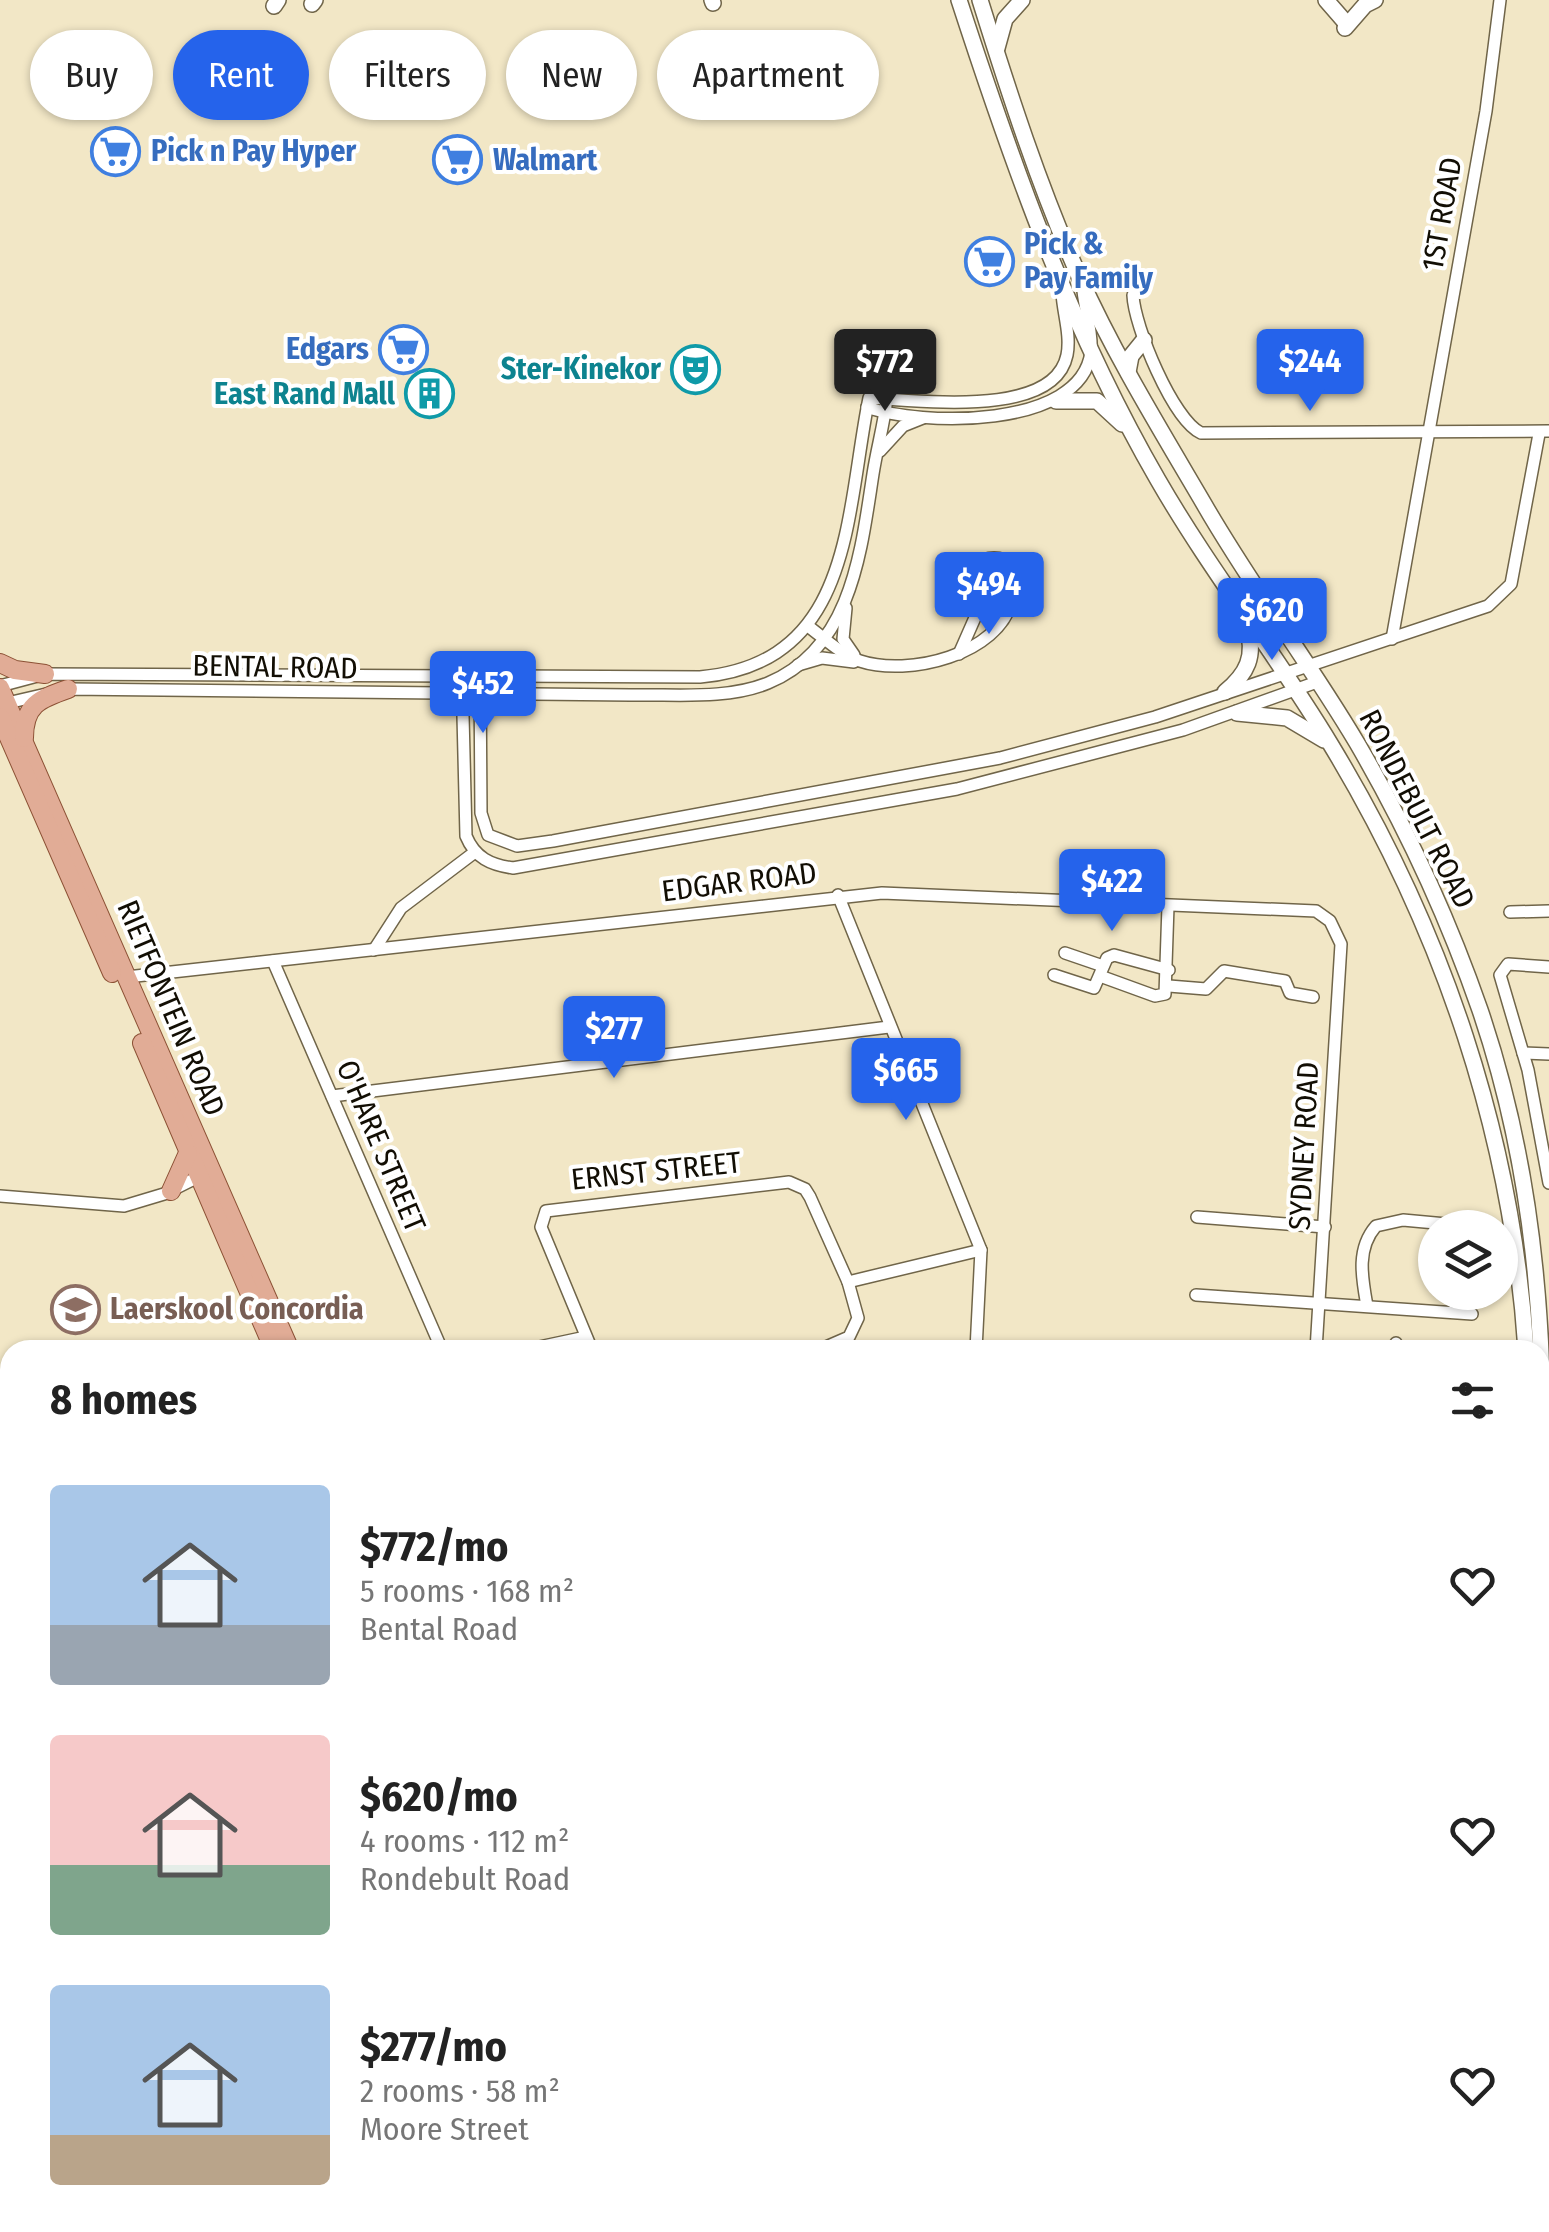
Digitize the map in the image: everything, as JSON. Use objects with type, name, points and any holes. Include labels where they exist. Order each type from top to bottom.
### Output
[{"type":"main road","name":"RONDEBULT ROAD","points":[[959,0],[1062,293],[1091,352],[1138,442],[1242,612],[1332,746],[1386,842],[1430,936],[1488,1107],[1510,1205],[1525,1340]]},
{"type":"main road","name":"RONDEBULT ROAD","points":[[980,0],[1046,198],[1081,281],[1207,509],[1358,744],[1408,838],[1480,1010],[1506,1102],[1526,1196],[1543,1340]]},
{"type":"main road","points":[[996,52],[1005,19],[1022,0]]},
{"type":"main road","points":[[1326,0],[1346,26],[1364,5],[1375,0]]},
{"type":"main road","points":[[1128,372],[1136,347],[1144,340]]},
{"type":"main road","points":[[1056,401],[1098,402],[1138,442]]},
{"type":"main road","points":[[1225,692],[1240,680],[1250,660],[1252,643],[1242,612]]},
{"type":"main road","points":[[0,663],[14,670],[45,674]]},
{"type":"main road","points":[[24,740],[28,709],[42,698],[68,689]]},
{"type":"main road","name":"RIETFONTEIN ROAD","points":[[1,700],[24,740],[126,977],[270,1340]]},
{"type":"main road","name":"RIETFONTEIN ROAD","points":[[1,700],[188,1152],[205,1174],[285,1340]]},
{"type":"main road","points":[[1237,713],[1287,718],[1332,746]]},
{"type":"main road","points":[[171,1191],[188,1152]]},
{"type":"street","name":"1ST ROAD","points":[[1392,638],[1483,130],[1500,0]]},
{"type":"street","points":[[868,402],[885,414],[1006,415],[1056,401],[1076,385],[1091,352],[1081,281]]},
{"type":"street","points":[[868,402],[887,398],[1017,398],[1050,384],[1067,357],[1062,293]]},
{"type":"street","points":[[480,674],[483,824],[497,842],[517,846],[1000,758],[1155,716],[1488,606],[1508,591],[1544,432],[1201,432],[1188,424],[1174,402],[1144,340],[1133,296]]},
{"type":"street","name":"BENTAL ROAD","points":[[1,700],[68,689],[462,696],[721,694],[771,682],[796,665],[823,638],[848,598],[862,548],[887,398]]},
{"type":"street","name":"BENTAL ROAD","points":[[1,700],[45,674],[722,675],[767,662],[808,627],[832,582],[868,402]]},
{"type":"street","points":[[875,458],[903,426],[932,415]]},
{"type":"street","points":[[796,665],[822,658],[909,663],[970,652],[1002,622],[1019,587],[1016,572],[1006,560],[990,558],[976,564],[969,578],[970,593],[981,604],[1000,607],[1012,600]]},
{"type":"street","points":[[848,598],[843,639],[861,661]]},
{"type":"street","points":[[959,654],[981,604]]},
{"type":"street","points":[[808,627],[861,661]]},
{"type":"street","points":[[462,675],[464,824],[475,852],[499,866],[535,867],[957,789],[1237,713],[1318,682]]},
{"type":"street","points":[[374,950],[401,908],[475,852]]},
{"type":"street","name":"EDGAR ROAD","points":[[126,977],[838,896],[922,894],[1308,909],[1330,921],[1341,944]]},
{"type":"street","points":[[838,896],[981,1250],[976,1340]]},
{"type":"street","points":[[1065,953],[1155,996],[1165,994],[1170,970],[1168,906]]},
{"type":"street","points":[[1510,912],[1549,912]]},
{"type":"street","name":"SYDNEY ROAD","points":[[1317,1340],[1341,944]]},
{"type":"street","points":[[1054,975],[1090,988],[1110,956],[1118,955],[1170,970]]},
{"type":"street","name":"O'HARE STREET","points":[[273,961],[438,1340]]},
{"type":"street","points":[[1549,967],[1508,964],[1500,971],[1545,1142],[1549,1183]]},
{"type":"street","points":[[1169,986],[1206,989],[1224,971],[1285,982],[1290,993],[1313,997]]},
{"type":"street","points":[[332,1096],[889,1027]]},
{"type":"street","points":[[1523,1052],[1549,1054]]},
{"type":"street","points":[[0,1196],[109,1206],[136,1204],[205,1174]]},
{"type":"street","name":"ERNST STREET","points":[[586,1337],[540,1227],[542,1216],[553,1208],[790,1182],[805,1189],[810,1197],[848,1282]]},
{"type":"street","points":[[1197,1218],[1325,1227]]},
{"type":"street","points":[[1368,1306],[1361,1268],[1366,1242],[1376,1226],[1403,1220],[1418,1221]]},
{"type":"street","points":[[842,1340],[857,1326],[848,1282],[981,1250]]},
{"type":"street","points":[[1196,1295],[1472,1314]]},
{"type":"street","points":[[572,1340],[587,1340]]},
{"type":"place","name":"Pick n Pay Hyper","points":[[116,151]]},
{"type":"place","name":"Walmart","points":[[458,160]]},
{"type":"place","name":"Pick & Pay Family","points":[[989,261]]},
{"type":"place","name":"Edgars","points":[[404,349]]},
{"type":"place","name":"Ster-Kinekor","points":[[696,369]]},
{"type":"place","name":"East Rand Mall","points":[[430,394]]},
{"type":"place","name":"Laerskool Concordia","points":[[75,1309]]}]
